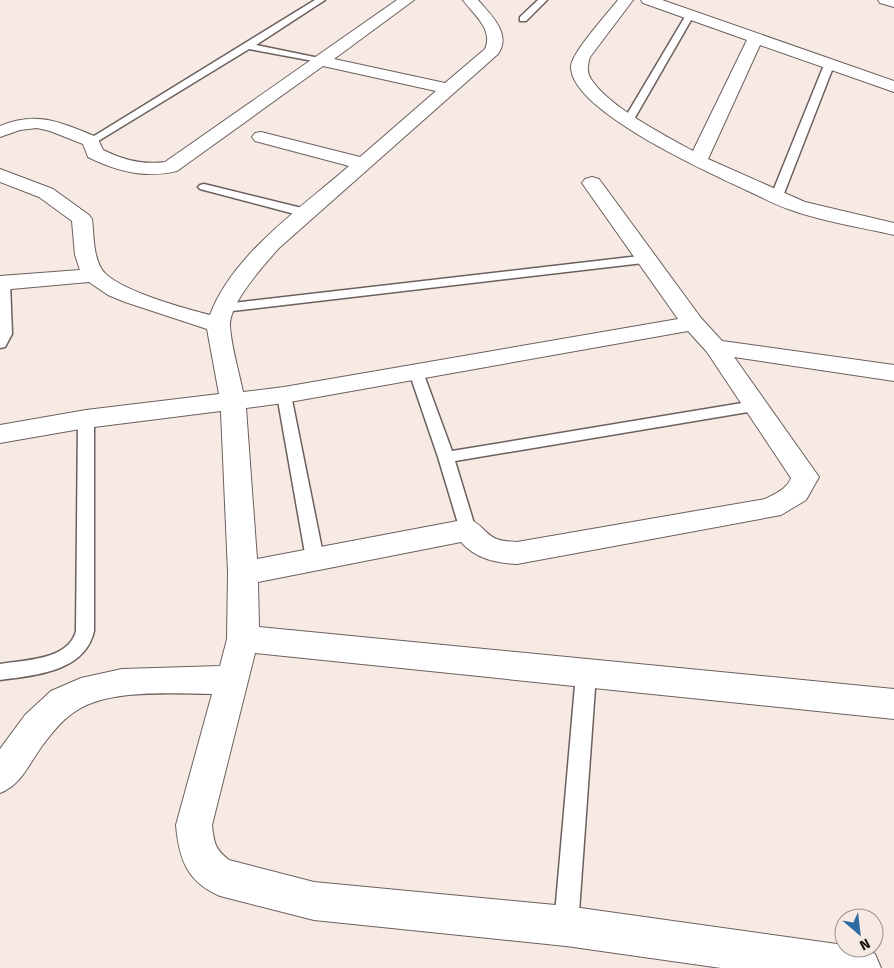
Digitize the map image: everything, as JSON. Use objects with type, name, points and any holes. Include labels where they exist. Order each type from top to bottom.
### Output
[{"type":"street","points":[[0,132],[34,122],[46,123],[91,141],[95,153],[112,161],[144,170],[170,167],[407,0]]},
{"type":"street","points":[[470,0],[495,33],[497,38],[496,45],[492,51],[306,213],[245,272],[221,316],[233,402],[243,573],[243,639],[194,825],[196,845],[206,866],[220,877],[314,901],[566,926],[861,968]]},
{"type":"street","points":[[626,0],[582,56],[579,67],[582,80],[607,106],[628,121],[698,161],[798,206],[894,228]]},
{"type":"street","points":[[648,0],[755,40],[894,87]]},
{"type":"street","points":[[885,0],[894,3]]},
{"type":"street","points":[[698,161],[755,40]]},
{"type":"street","points":[[321,61],[448,89]]},
{"type":"street","points":[[261,137],[362,164]]},
{"type":"street","points":[[0,175],[46,193],[82,219],[87,259],[94,275],[111,288],[156,306],[221,316]]},
{"type":"street","points":[[243,573],[468,530],[479,544],[492,551],[517,553],[771,508],[792,498],[802,488],[805,477],[754,406],[715,347],[693,322],[592,183]]},
{"type":"street","points":[[2,282],[94,275]]},
{"type":"street","points":[[0,434],[86,420],[284,395],[693,322]]},
{"type":"street","points":[[715,347],[894,373]]},
{"type":"street","points":[[243,639],[894,704]]},
{"type":"street","points":[[0,777],[44,719],[62,702],[83,691],[123,682],[232,680]]},
{"type":"lane","points":[[91,141],[321,0]]},
{"type":"lane","points":[[523,19],[543,0]]},
{"type":"lane","points":[[628,121],[690,15]]},
{"type":"lane","points":[[248,46],[321,61]]},
{"type":"lane","points":[[777,196],[830,65]]},
{"type":"lane","points":[[204,187],[306,213]]},
{"type":"lane","points":[[221,316],[648,259]]},
{"type":"lane","points":[[0,344],[5,334],[2,282]]},
{"type":"lane","points":[[416,372],[446,457],[468,530]]},
{"type":"lane","points":[[284,395],[315,559]]},
{"type":"lane","points":[[446,457],[754,406]]},
{"type":"lane","points":[[0,672],[53,662],[72,653],[82,644],[85,631],[86,420]]},
{"type":"lane","points":[[566,926],[586,674]]}]
